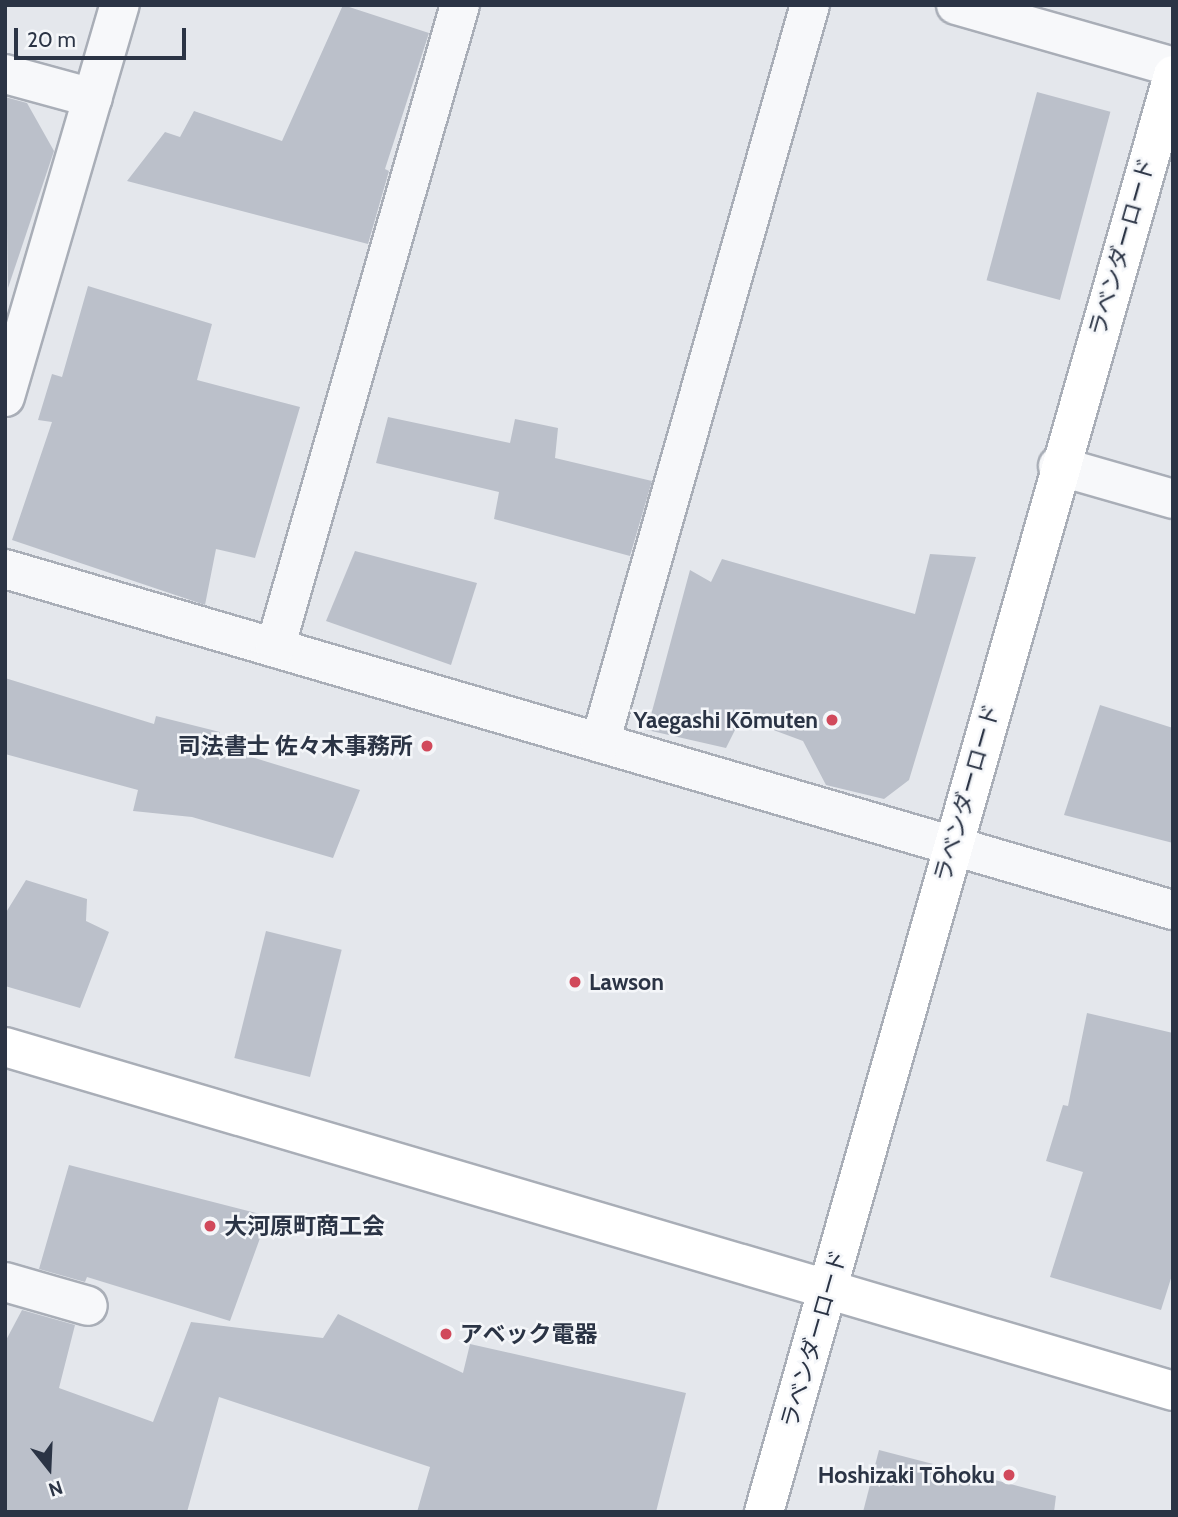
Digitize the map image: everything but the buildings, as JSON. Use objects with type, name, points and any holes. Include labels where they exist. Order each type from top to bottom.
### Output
[{"type":"street","points":[[5,397],[120,5]]},
{"type":"street","points":[[275,648],[460,5]]},
{"type":"street","points":[[600,743],[810,5]]},
{"type":"street","points":[[956,5],[1173,67]]},
{"type":"street","points":[[5,75],[93,98]]},
{"type":"street","name":"ラベンダーロード","points":[[764,1512],[1058,466],[1173,75]]},
{"type":"street","points":[[1058,466],[1173,499]]},
{"type":"street","points":[[5,569],[1173,910]]},
{"type":"street","points":[[5,1047],[828,1292],[1173,1391]]},
{"type":"street","points":[[5,1282],[88,1306]]},
{"type":"place","name":"Yaegashi Kōmuten","points":[[832,720]]},
{"type":"place","name":"司法書士 佐々木事務所","points":[[427,746]]},
{"type":"place","name":"Lawson","points":[[575,982]]},
{"type":"place","name":"大河原町商工会","points":[[210,1226]]},
{"type":"place","name":"アベック電器","points":[[446,1334]]},
{"type":"place","name":"Hoshizaki Tōhoku","points":[[1009,1475]]}]
